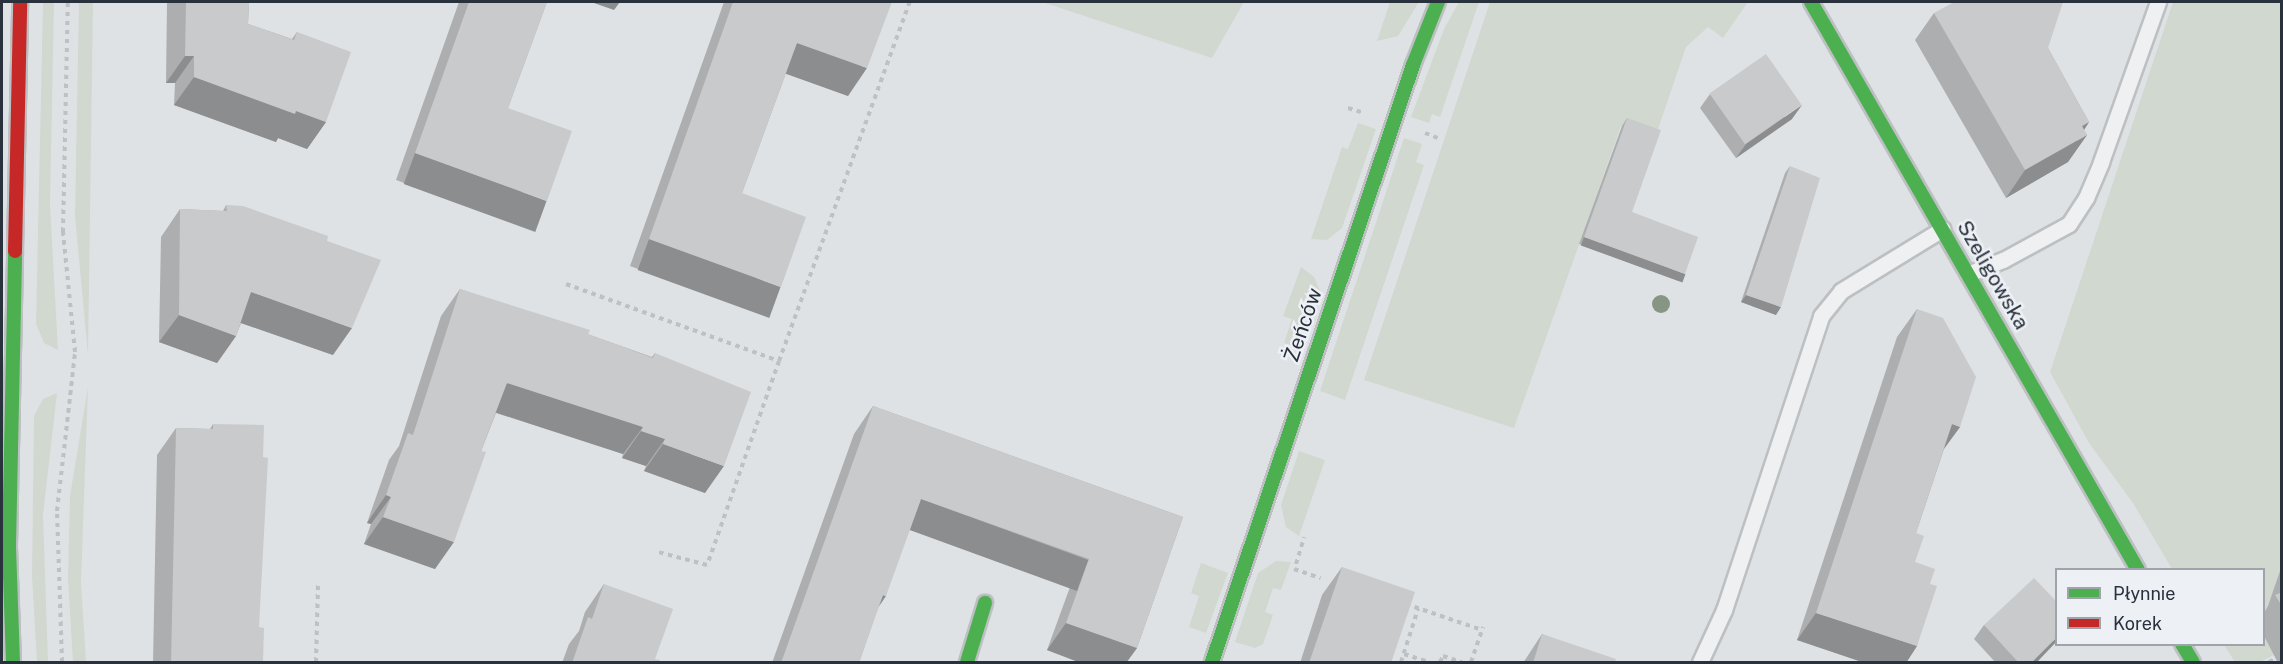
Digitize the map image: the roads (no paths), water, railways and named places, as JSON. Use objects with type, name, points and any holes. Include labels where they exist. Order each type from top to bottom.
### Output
[{"type":"street","points":[[13,663],[9,545],[20,2]]},
{"type":"street","name":"Żeńców","points":[[1212,663],[1413,65],[1438,2]]},
{"type":"street","name":"Szeligowska","points":[[1810,2],[2137,568]]},
{"type":"street","points":[[967,663],[985,603]]},
{"type":"street","points":[[2183,646],[2193,663]]},
{"type":"lane","points":[[1968,274],[2003,260],[2069,224],[2086,198],[2101,162],[2158,2]]},
{"type":"lane","points":[[1700,663],[1724,610],[1821,316],[1841,291],[1942,230]]}]
